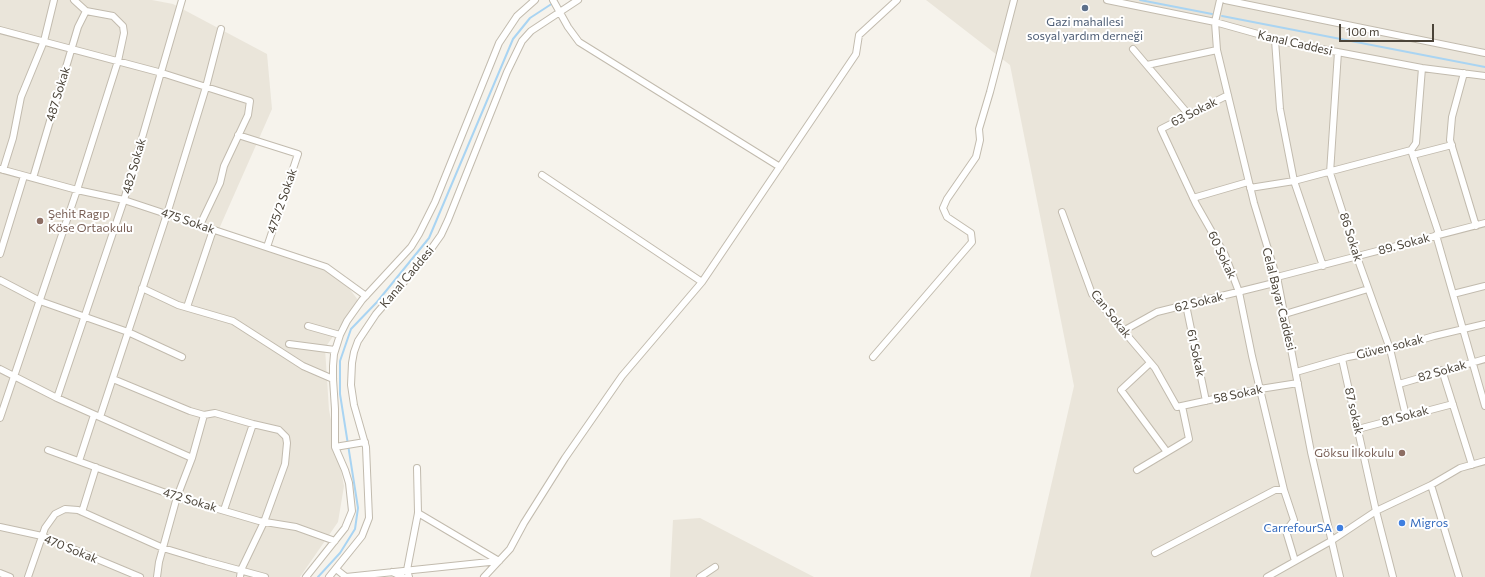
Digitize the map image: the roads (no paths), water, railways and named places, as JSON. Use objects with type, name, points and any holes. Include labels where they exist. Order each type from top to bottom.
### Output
[{"type":"street","points":[[2,170],[13,138],[21,97],[44,41],[54,0]]},
{"type":"street","points":[[0,417],[77,190],[118,61],[124,33],[123,26],[113,16],[86,11],[74,0]]},
{"type":"street","name":"482 Sokak","points":[[57,398],[124,200],[182,0]]},
{"type":"street","points":[[306,577],[345,528],[352,511],[349,483],[335,447],[333,379],[335,350],[340,335],[347,321],[366,296],[411,247],[420,234],[435,202],[499,43],[517,16],[535,0]]},
{"type":"street","points":[[553,0],[568,27],[579,42],[780,167]]},
{"type":"street","name":"Kanal Caddesi","points":[[329,577],[362,536],[369,518],[367,455],[365,442],[354,405],[351,385],[352,363],[358,341],[376,314],[424,259],[441,235],[507,72],[522,41],[531,31],[578,0]]},
{"type":"street","points":[[484,577],[510,549],[524,523],[565,458],[622,376],[702,282],[856,54],[859,35],[897,0]]},
{"type":"street","points":[[873,357],[972,242],[971,233],[947,217],[943,208],[947,199],[976,157],[980,140],[979,129],[1014,0]]},
{"type":"street","name":"Kanal Caddesi","points":[[1107,0],[1215,22],[1274,40],[1422,68],[1485,76]]},
{"type":"street","name":"Celal Bayar Caddesi","points":[[1220,0],[1215,22],[1216,50],[1249,185],[1277,280],[1285,314],[1311,452],[1340,577]]},
{"type":"street","points":[[1225,0],[1485,53]]},
{"type":"street","name":"487 Sokak","points":[[33,178],[78,27],[86,11]]},
{"type":"street","points":[[79,461],[112,378],[167,214],[206,87],[221,29]]},
{"type":"street","points":[[0,30],[162,73],[250,101],[248,115],[224,166],[220,183],[200,225]]},
{"type":"street","points":[[1274,40],[1280,109],[1294,182],[1323,266]]},
{"type":"street","points":[[1133,49],[1189,115]]},
{"type":"street","points":[[1147,65],[1216,50]]},
{"type":"street","name":"86 Sokak","points":[[1338,52],[1330,173],[1357,257],[1390,348],[1406,416]]},
{"type":"street","points":[[1422,68],[1416,143],[1412,152],[1485,406]]},
{"type":"street","points":[[1464,73],[1452,117],[1450,140],[1476,226]]},
{"type":"street","name":"63 Sokak","points":[[1161,129],[1228,95]]},
{"type":"street","name":"60 Sokak","points":[[1161,129],[1193,198],[1225,255],[1239,292],[1252,356],[1284,490],[1294,520],[1286,531],[1296,561]]},
{"type":"street","name":"475/2 Sokak","points":[[238,135],[298,154],[266,247]]},
{"type":"street","points":[[1193,198],[1249,185],[1294,182],[1412,152],[1452,145]]},
{"type":"street","name":"475 Sokak","points":[[2,170],[77,190],[124,200],[326,266],[366,296]]},
{"type":"street","points":[[542,175],[702,282]]},
{"type":"street","points":[[0,254],[24,176]]},
{"type":"street","name":"Can Sokak","points":[[1062,212],[1092,294],[1154,368],[1179,406],[1189,439],[1167,452]]},
{"type":"street","name":"89. Sokak","points":[[1277,280],[1323,266],[1485,223]]},
{"type":"street","points":[[0,230],[7,232]]},
{"type":"street","points":[[187,307],[213,230]]},
{"type":"street","points":[[0,280],[40,301],[128,332],[182,357]]},
{"type":"street","name":"62 Sokak","points":[[1123,331],[1157,312],[1239,292],[1277,280]]},
{"type":"street","points":[[1453,294],[1485,286]]},
{"type":"street","points":[[142,288],[178,305],[233,321],[303,366],[333,379]]},
{"type":"street","points":[[1285,314],[1368,289]]},
{"type":"street","name":"61 Sokak","points":[[1186,305],[1206,400]]},
{"type":"street","name":"Güven sokak","points":[[1296,372],[1342,359],[1485,324]]},
{"type":"street","points":[[308,326],[340,335]]},
{"type":"street","points":[[289,344],[335,350]]},
{"type":"street","name":"87 sokak","points":[[1342,359],[1376,511],[1393,577]]},
{"type":"street","name":"82 Sokak","points":[[1399,384],[1442,370],[1485,359]]},
{"type":"street","points":[[1137,470],[1167,452],[1121,390],[1150,363]]},
{"type":"street","points":[[0,369],[57,398],[192,458]]},
{"type":"street","points":[[1442,370],[1472,465]]},
{"type":"street","points":[[112,378],[190,411],[204,415],[215,413],[279,430],[286,437],[287,443],[285,464],[264,522],[241,574]]},
{"type":"street","name":"58 Sokak","points":[[1179,406],[1298,382]]},
{"type":"street","name":"81 Sokak","points":[[1358,429],[1453,404]]},
{"type":"street","points":[[157,577],[163,548],[177,497],[192,458],[204,415]]},
{"type":"street","points":[[224,510],[253,424]]},
{"type":"street","points":[[335,447],[365,442]]},
{"type":"street","name":"472 Sokak","points":[[48,450],[177,497],[264,522],[296,527],[335,541]]},
{"type":"street","points":[[1267,577],[1331,541],[1376,511],[1431,485],[1460,468],[1485,461]]},
{"type":"street","points":[[82,512],[96,467]]},
{"type":"street","points":[[409,577],[407,570],[418,513],[417,468]]},
{"type":"street","points":[[1431,485],[1459,577]]},
{"type":"street","points":[[1155,552],[1275,490],[1284,490]]},
{"type":"street","points":[[28,577],[45,528],[54,514],[65,509],[82,512],[163,548],[206,561],[241,574],[265,577]]},
{"type":"street","points":[[418,513],[499,561]]},
{"type":"street","name":"470 Sokak","points":[[0,527],[42,536],[140,577]]},
{"type":"street","points":[[336,569],[346,577],[499,561]]},
{"type":"street","points":[[700,577],[715,567]]},
{"type":"street","points":[[391,572],[404,577]]},
{"type":"street","points":[[0,573],[10,577]]},
{"type":"waterway","points":[[1140,0],[1212,14]]},
{"type":"waterway","points":[[318,577],[340,553],[355,529],[358,508],[340,394],[340,361],[351,329],[377,302],[429,238],[513,39],[530,18],[553,3]]},
{"type":"waterway","points":[[1222,16],[1485,67]]},
{"type":"place","name":"Gazi mahallesi sosyal yardım derneği","points":[[1085,8]]},
{"type":"place","name":"Şehit Ragıp Köse Ortaokulu","points":[[40,221]]},
{"type":"place","name":"Göksu İlkokulu","points":[[1402,453]]},
{"type":"place","name":"Migros","points":[[1402,523]]},
{"type":"place","name":"CarrefourSA","points":[[1340,528]]}]
